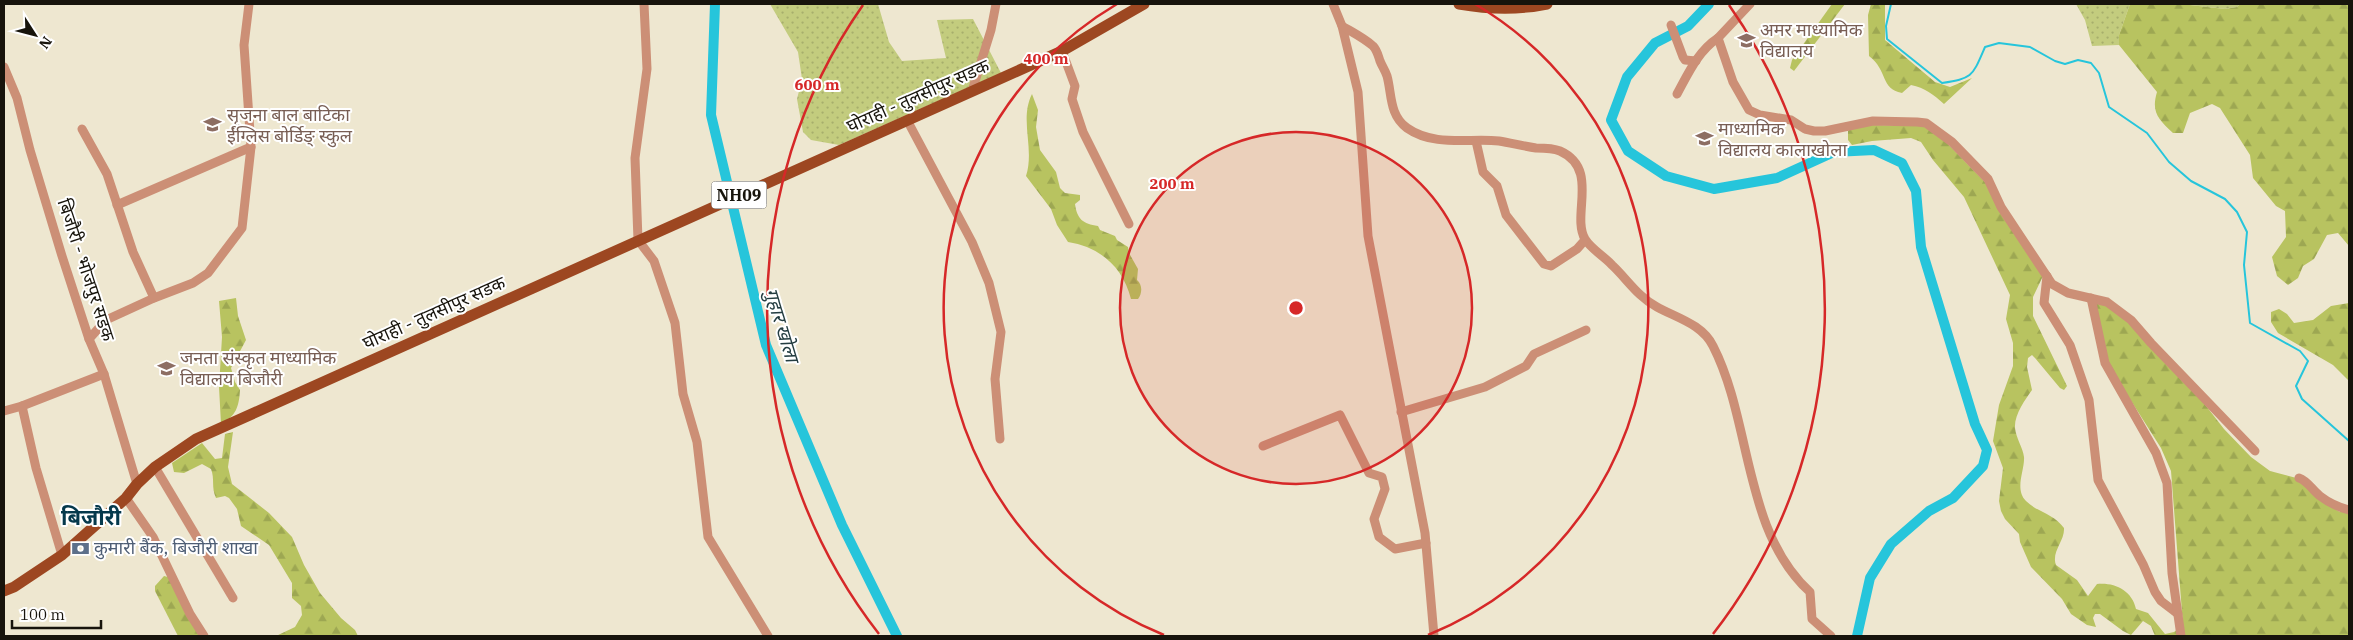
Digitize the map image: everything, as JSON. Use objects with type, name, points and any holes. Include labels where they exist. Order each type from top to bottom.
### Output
[{"type":"main road","name":"घोराही - तुलसीपुर सडक","points":[[4,591],[14,587],[62,555],[126,498],[155,466],[196,440],[1062,51],[1144,4]]},
{"type":"main road","points":[[1459,4],[1529,8],[1547,4]]},
{"type":"street","points":[[89,338],[106,320],[154,298],[194,283],[208,272],[242,228],[251,147],[244,45],[248,4]]},
{"type":"street","points":[[644,4],[646,69],[635,158],[638,240],[654,261],[675,323],[683,394],[698,442],[708,537],[768,636]]},
{"type":"street","points":[[972,91],[991,30],[996,4]]},
{"type":"street","points":[[1333,4],[1342,26],[1358,92],[1368,236],[1426,543],[1434,636]]},
{"type":"street","points":[[1677,94],[1696,61],[1708,45],[1718,38],[1750,4]]},
{"type":"street","points":[[1671,25],[1685,60],[1696,61]]},
{"type":"street","points":[[1342,26],[1373,46],[1377,52],[1387,75],[1392,107],[1399,120],[1406,127],[1428,137],[1466,142],[1498,141],[1558,150],[1574,159],[1580,172],[1584,202],[1582,225],[1586,240],[1634,290],[1656,307],[1693,324],[1712,344],[1725,374],[1748,467],[1772,538],[1794,578],[1810,592],[1812,619],[1831,636]]},
{"type":"street","points":[[1718,38],[1732,82],[1742,102],[1750,110],[1760,115],[1791,120],[1805,129],[1814,131],[1825,131],[1873,121],[1926,123],[1952,142],[1988,179],[2001,207],[2052,284],[2068,293],[2107,302],[2131,320],[2255,451]]},
{"type":"street","points":[[1062,51],[1075,86],[1072,99],[1084,132],[1128,224]]},
{"type":"street","name":"बिजौरी - भोजपुर सडक","points":[[4,67],[17,98],[30,150],[89,338],[104,374],[137,484]]},
{"type":"street","points":[[907,120],[972,242],[989,283],[1002,332],[995,380],[1000,439]]},
{"type":"street","points":[[82,129],[107,174],[133,252],[154,298]]},
{"type":"street","points":[[1476,141],[1483,172],[1497,186],[1506,215],[1544,264],[1551,266],[1577,249],[1586,240]]},
{"type":"street","points":[[117,205],[251,147]]},
{"type":"street","points":[[2047,276],[2044,303],[2070,345],[2089,400],[2098,480],[2143,564],[2158,597],[2178,614]]},
{"type":"street","points":[[2091,298],[2105,363],[2156,453],[2167,483],[2172,573],[2181,636]]},
{"type":"street","points":[[1402,412],[1485,387],[1526,366],[1534,354],[1586,330]]},
{"type":"street","points":[[4,411],[22,406],[104,374]]},
{"type":"street","points":[[22,406],[41,486],[62,555]]},
{"type":"street","points":[[1262,446],[1340,415],[1370,473],[1382,477],[1385,488],[1374,519],[1379,536],[1395,549],[1426,543]]},
{"type":"street","points":[[155,466],[233,598]]},
{"type":"street","points":[[2299,478],[2335,506],[2349,510]]},
{"type":"street","points":[[126,498],[153,537],[190,614],[204,636]]},
{"type":"green space","points":[[770,4],[878,4],[889,42],[902,61],[946,58],[937,20],[973,19],[1001,73],[839,145],[811,140],[803,132],[797,99],[802,79],[798,52]]},
{"type":"green space","points":[[1832,4],[1845,4],[1794,71],[1790,68],[1792,60]]},
{"type":"green space","points":[[1871,4],[1885,4],[1885,40],[1935,82],[1950,87],[1972,78],[1944,104],[1929,92],[1916,86],[1911,85],[1902,93],[1890,88],[1879,67],[1869,56],[1868,15]]},
{"type":"green space","points":[[2076,4],[2130,4],[2119,35],[2119,45],[2092,46],[2085,20]]},
{"type":"green space","points":[[2130,4],[2181,4],[2225,9],[2237,7],[2240,4],[2349,4],[2349,246],[2338,233],[2327,235],[2314,259],[2303,266],[2298,278],[2288,285],[2277,276],[2272,257],[2286,237],[2285,211],[2276,206],[2253,178],[2250,155],[2220,108],[2212,104],[2190,113],[2183,133],[2173,133],[2163,124],[2155,110],[2157,92],[2119,45],[2119,35]]},
{"type":"green space","points":[[2181,4],[2240,4],[2237,7],[2225,9]]},
{"type":"green space","points":[[1032,94],[1038,110],[1036,127],[1040,150],[1056,172],[1060,188],[1065,193],[1080,195],[1080,200],[1075,204],[1079,217],[1088,224],[1098,226],[1100,230],[1115,236],[1117,240],[1128,247],[1129,253],[1138,269],[1137,280],[1141,290],[1138,299],[1131,299],[1122,277],[1108,260],[1090,249],[1068,242],[1057,225],[1051,209],[1026,176],[1029,155],[1027,114]]},
{"type":"green space","points":[[1870,125],[1925,126],[1940,136],[1986,183],[2043,276],[2033,297],[2033,316],[2067,386],[2064,390],[2060,388],[2032,355],[2028,358],[2027,367],[2032,390],[2018,413],[2015,428],[2024,457],[2020,485],[2023,496],[2030,505],[2055,519],[2064,528],[2064,533],[2055,556],[2056,565],[2077,580],[2088,596],[2097,584],[2110,584],[2126,592],[2134,602],[2136,609],[2148,613],[2165,634],[2174,632],[2183,625],[2171,471],[2161,448],[2107,363],[2095,301],[2106,304],[2131,323],[2196,393],[2224,429],[2251,457],[2270,471],[2304,480],[2319,500],[2340,512],[2349,506],[2349,636],[2155,636],[2151,626],[2143,621],[2131,635],[2100,614],[2095,614],[2093,618],[2096,627],[2087,625],[2071,614],[2062,599],[2031,567],[2020,542],[2019,534],[2005,519],[1999,501],[2003,468],[1993,441],[1999,405],[2013,366],[2013,343],[2006,319],[2010,295],[1964,197],[1933,160],[1921,142],[1911,138],[1872,141],[1852,145],[1848,140],[1850,128]]},
{"type":"green space","points":[[236,298],[238,316],[246,340],[231,368],[235,382],[240,390],[240,396],[236,410],[230,418],[221,424],[219,387],[222,337],[219,301]]},
{"type":"green space","points":[[2349,303],[2349,381],[2333,365],[2278,333],[2271,322],[2271,312],[2279,309],[2287,314],[2294,323],[2313,320],[2331,306]]},
{"type":"green space","points":[[233,432],[228,467],[232,484],[269,513],[292,537],[304,565],[320,593],[341,618],[355,630],[358,636],[276,636],[295,627],[302,615],[301,606],[292,598],[292,583],[269,545],[241,526],[237,509],[229,498],[225,496],[216,498],[211,469],[202,464],[184,473],[174,472],[172,463],[202,443],[215,459],[222,458],[225,434]]},
{"type":"green space","points":[[164,576],[168,577],[200,636],[178,636],[155,591],[155,586]]},
{"type":"waterway","name":"गुहार खोला","points":[[715,4],[711,115],[766,345],[842,525],[897,636]]},
{"type":"waterway","points":[[1709,4],[1688,26],[1655,43],[1627,77],[1611,120],[1628,151],[1666,176],[1714,189],[1777,178],[1834,152],[1874,150],[1902,163],[1916,191],[1921,247],[1975,424],[1987,450],[1983,466],[1953,498],[1929,511],[1891,544],[1870,578],[1857,636]]},
{"type":"waterway","points":[[1891,4],[1886,26],[1887,39],[1942,83],[1966,77],[1974,70],[1985,47],[1999,43],[2030,47],[2055,61],[2065,64],[2078,60],[2091,63],[2099,73],[2109,107],[2147,133],[2169,162],[2191,181],[2225,199],[2237,212],[2247,232],[2244,265],[2250,323],[2300,351],[2308,361],[2296,386],[2302,399],[2349,441]]},
{"type":"place","name":"अमर माध्यामिक विद्यालय","points":[[1746,40]]},
{"type":"place","name":"सृजना बाल बाटिका ईंग्लिस बोर्डिङ् स्कुल","points":[[213,125]]},
{"type":"place","name":"माध्यामिक विद्यालय कालाखोला","points":[[1704,139]]},
{"type":"place","name":"जनता संस्कृत माध्यामिक विद्यालय बिजौरी","points":[[166,368]]},
{"type":"place","name":"कुमारी बैंक, बिजौरी शाखा","points":[[80,548]]},
{"type":"district","name":"बिजौरी","points":[[91,517]]}]
